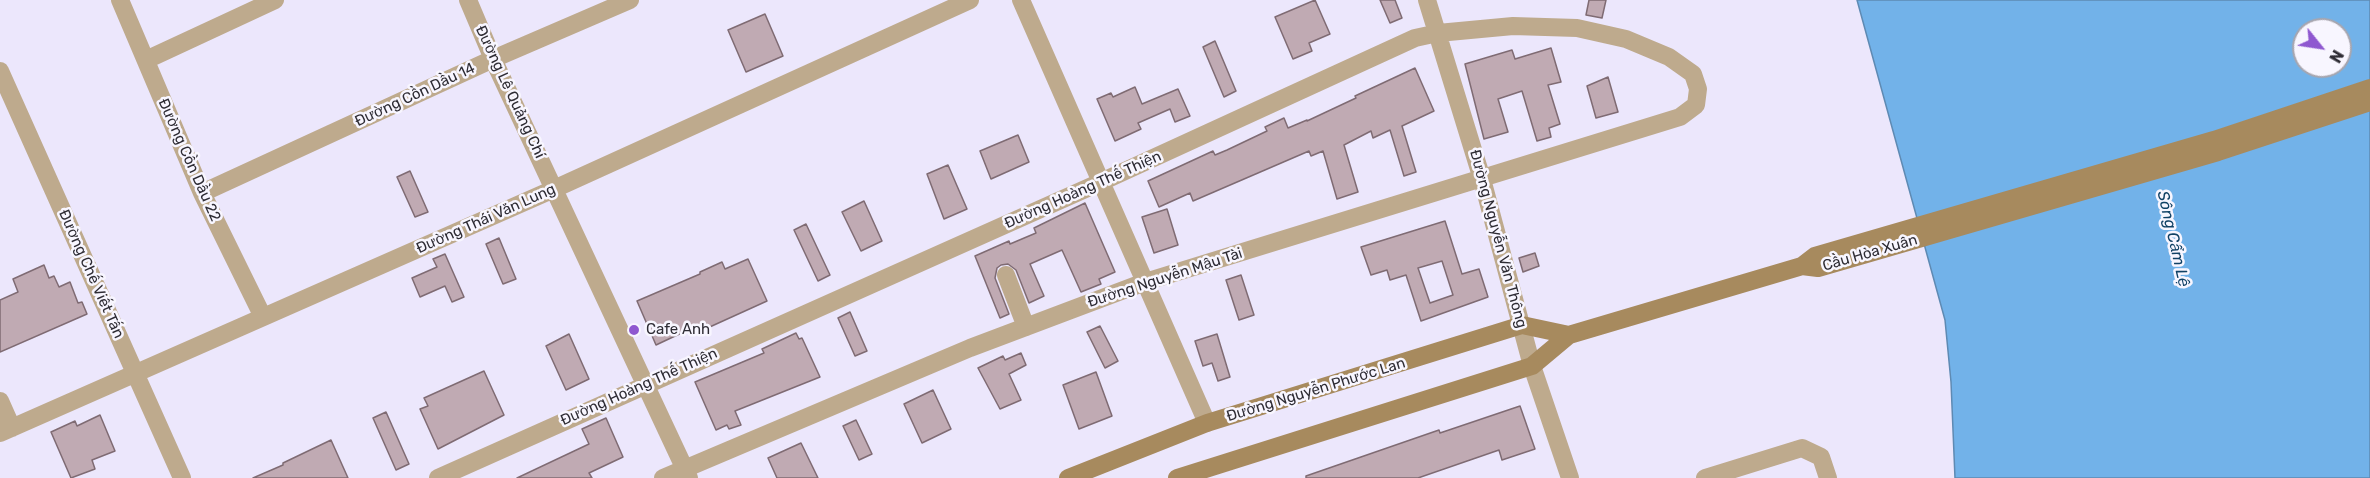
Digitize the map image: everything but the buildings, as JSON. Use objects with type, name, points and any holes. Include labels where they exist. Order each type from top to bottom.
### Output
[{"type":"main road","name":"Cầu Hòa Xuân","points":[[1802,266],[1815,256],[2214,140],[2370,88]]},
{"type":"main road","name":"Cầu Hòa Xuân","points":[[1802,266],[1818,268],[1841,262],[2218,152],[2370,102]]},
{"type":"main road","name":"Đường Nguyễn Phước Lan","points":[[1177,478],[1212,473],[1532,366],[1569,335],[1802,266]]},
{"type":"main road","name":"Đường Nguyễn Phước Lan","points":[[1068,478],[1207,423],[1522,325],[1569,335]]},
{"type":"street","name":"Đường Cồn Dầu 22","points":[[120,0],[202,193],[262,317]]},
{"type":"street","points":[[146,60],[275,0]]},
{"type":"street","name":"Đường Lê Quảng Chí","points":[[468,0],[493,59],[687,473]]},
{"type":"street","name":"Đường Cồn Dầu 14","points":[[202,193],[493,59],[630,0]]},
{"type":"street","name":"Đường Thái Văn Lung","points":[[6,430],[554,189],[970,0]]},
{"type":"street","points":[[1021,0],[1207,423]]},
{"type":"street","name":"Đường Nguyễn Văn Thông","points":[[1428,0],[1482,179],[1532,366],[1570,478]]},
{"type":"street","name":"Đường Hoàng Thế Thiện","points":[[438,478],[1101,182],[1415,38],[1438,33],[1535,26],[1578,28],[1626,39],[1669,57],[1693,74],[1698,89],[1696,105],[1680,117]]},
{"type":"street","name":"Đường Chế Viết Tấn","points":[[0,71],[182,478]]},
{"type":"street","name":"Đường Nguyễn Mậu Tài","points":[[663,478],[687,473],[970,348],[1145,282],[1680,117]]},
{"type":"street","points":[[1006,275],[1026,327]]},
{"type":"street","points":[[0,402],[6,430]]},
{"type":"street","points":[[1705,478],[1802,448],[1821,457],[1828,478]]},
{"type":"water","name":"Sông Cẩm Lệ","points":[[1857,0],[2370,0],[2370,478],[1955,478],[1951,382],[1945,320]]},
{"type":"place","name":"Cafe Anh","points":[[634,330]]}]
